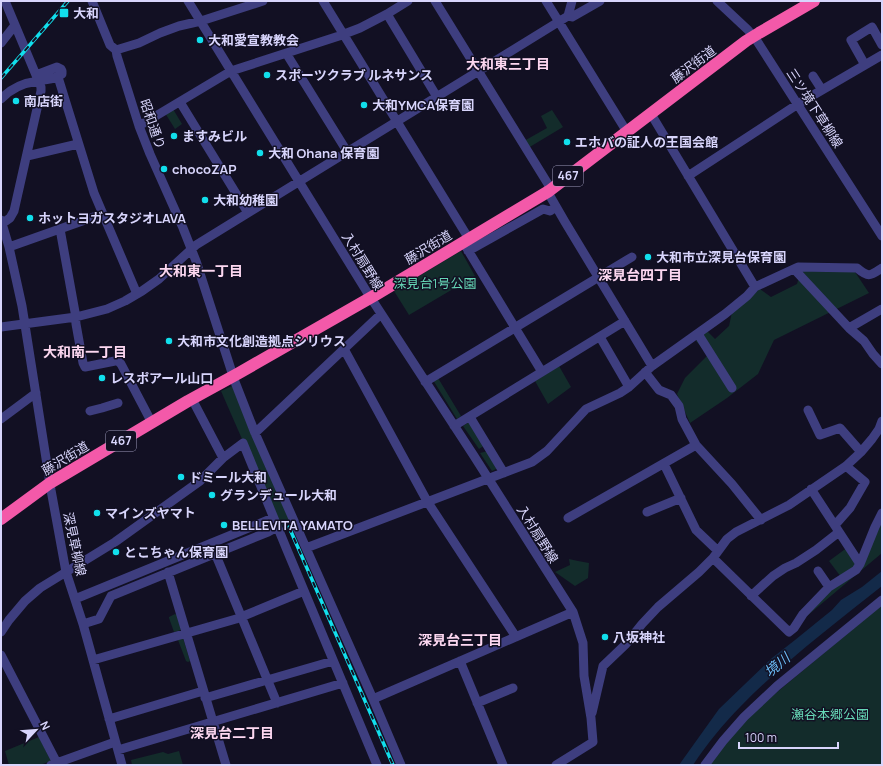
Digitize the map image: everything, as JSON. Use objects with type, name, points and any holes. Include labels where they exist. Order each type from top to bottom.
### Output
[{"type":"highway","name":"藤沢街道","points":[[1,519],[50,483],[192,399],[467,244],[549,191],[754,36],[814,1]]},
{"type":"street","points":[[2,221],[10,218],[14,211],[41,95],[41,87],[5,1]]},
{"type":"street","name":"昭和通り","points":[[92,1],[110,45],[116,50],[150,154],[191,249],[233,376],[255,433],[401,765]]},
{"type":"street","name":"入村扇野線","points":[[188,1],[370,298],[454,426],[572,612],[583,643],[584,676],[591,718]]},
{"type":"street","points":[[116,50],[139,43],[179,26],[201,21],[263,1]]},
{"type":"street","points":[[323,1],[397,122],[515,328],[542,372]]},
{"type":"street","points":[[140,126],[231,71],[360,28],[408,1]]},
{"type":"street","points":[[435,1],[548,184],[550,196],[625,321],[659,390],[671,395],[679,406],[682,419],[696,445],[732,484],[760,520]]},
{"type":"street","points":[[546,1],[627,132]]},
{"type":"street","points":[[568,16],[572,1]]},
{"type":"street","points":[[1,327],[76,317],[125,301],[159,279],[191,249],[248,213],[348,153],[568,16],[572,17],[600,1]]},
{"type":"street","name":"三ツ境下草柳線","points":[[717,1],[754,36],[882,236]]},
{"type":"street","points":[[387,14],[438,97]]},
{"type":"street","points":[[1,43],[15,25]]},
{"type":"street","points":[[865,65],[851,40],[872,27],[882,45]]},
{"type":"street","points":[[286,53],[348,153]]},
{"type":"street","points":[[688,176],[798,104],[882,55]]},
{"type":"street","points":[[1,99],[14,88],[59,67],[62,71],[62,74],[58,77],[94,193],[137,294]]},
{"type":"street","points":[[813,76],[822,90]]},
{"type":"street","points":[[180,102],[248,213]]},
{"type":"street","points":[[651,114],[755,287]]},
{"type":"street","points":[[27,156],[78,144]]},
{"type":"street","points":[[467,244],[543,209],[550,211],[556,207]]},
{"type":"street","points":[[9,247],[102,214]]},
{"type":"street","name":"深見草柳線","points":[[2,221],[22,306],[50,483],[66,572],[83,624],[122,765]]},
{"type":"street","points":[[60,229],[83,363],[85,367],[118,361],[152,423]]},
{"type":"street","points":[[425,382],[632,257]]},
{"type":"street","points":[[306,548],[532,462],[547,451],[586,410],[629,387],[648,369],[726,314],[755,287],[798,267],[857,268],[865,275],[871,275],[882,268]]},
{"type":"street","points":[[794,269],[849,328],[864,341],[882,364]]},
{"type":"street","points":[[849,328],[882,309]]},
{"type":"street","points":[[255,433],[381,314]]},
{"type":"street","points":[[454,426],[625,321]]},
{"type":"street","points":[[698,334],[732,388]]},
{"type":"street","points":[[600,337],[629,387]]},
{"type":"street","points":[[344,349],[427,501],[516,637]]},
{"type":"street","points":[[1,420],[36,393]]},
{"type":"street","points":[[192,399],[224,458]]},
{"type":"street","points":[[90,411],[118,403]]},
{"type":"street","points":[[808,410],[820,434],[840,428],[861,452]]},
{"type":"street","points":[[470,417],[504,473]]},
{"type":"street","points":[[556,765],[593,742],[591,718],[603,666],[626,644],[658,607],[699,572],[716,554],[727,539],[736,532],[789,505],[846,466],[872,439],[879,429],[882,421]]},
{"type":"street","points":[[1,632],[25,601],[40,588],[115,542],[200,481],[224,458],[243,443],[377,765]]},
{"type":"street","points":[[568,518],[696,445]]},
{"type":"street","points":[[664,464],[696,530],[751,596],[788,632],[794,628],[802,614],[829,587],[856,570],[882,513]]},
{"type":"street","points":[[751,596],[773,576],[816,550],[837,528],[864,482],[846,466]]},
{"type":"street","points":[[811,489],[860,564]]},
{"type":"street","points":[[647,512],[681,498]]},
{"type":"street","points":[[75,598],[274,518]]},
{"type":"street","points":[[83,624],[99,619],[111,596],[277,527]]},
{"type":"street","points":[[215,553],[277,703]]},
{"type":"street","points":[[818,571],[829,587]]},
{"type":"street","points":[[168,572],[226,765]]},
{"type":"street","points":[[93,660],[241,617],[304,591]]},
{"type":"street","points":[[705,765],[744,717],[777,686],[882,600]]},
{"type":"street","points":[[373,699],[572,612]]},
{"type":"street","points":[[1,655],[55,764],[117,746],[213,722],[343,683]]},
{"type":"street","points":[[109,719],[267,680],[333,661]]},
{"type":"street","points":[[460,661],[503,765]]},
{"type":"street","points":[[477,703],[513,688]]},
{"type":"green space","points":[[173,109],[182,124],[175,129],[165,113]]},
{"type":"green space","points":[[552,110],[563,127],[528,148],[524,141],[547,128],[541,116]]},
{"type":"green space","name":"深見台1号公園","points":[[461,251],[475,276],[409,315],[394,291]]},
{"type":"green space","points":[[801,270],[855,272],[869,293],[774,340],[758,374],[727,398],[690,423],[677,394],[685,378],[708,355],[696,341],[707,331],[715,339],[729,326],[732,312],[760,289],[771,297],[797,284]]},
{"type":"green space","points":[[559,366],[571,387],[548,404],[535,381]]},
{"type":"green space","points":[[438,378],[461,416],[457,419],[433,380]]},
{"type":"green space","points":[[232,386],[291,522],[279,527],[262,480],[221,391]]},
{"type":"green space","points":[[469,422],[485,445],[479,449],[463,426]]},
{"type":"green space","points":[[488,451],[498,468],[492,471],[480,453]]},
{"type":"green space","points":[[882,523],[882,553],[801,621],[831,587],[855,573]]},
{"type":"green space","points":[[848,547],[858,561],[854,569],[841,577],[829,561]]},
{"type":"green space","points":[[569,559],[589,563],[588,578],[575,586],[555,572],[570,565]]},
{"type":"green space","name":"瀬谷本郷公園","points":[[882,605],[882,765],[709,765],[742,723]]},
{"type":"green space","points":[[175,614],[177,615],[181,630],[174,632],[169,617]]},
{"type":"green space","points":[[183,638],[190,661],[188,662],[186,661],[178,640]]},
{"type":"green space","points":[[39,737],[51,761],[40,765],[9,765],[5,751]]},
{"type":"green space","points":[[179,751],[183,765],[132,765],[131,760],[163,752],[168,754]]},
{"type":"water","name":"境川","points":[[882,571],[882,586],[810,644],[757,690],[722,727],[693,765],[679,765],[719,709],[772,658],[832,610],[841,600],[862,587]]},
{"type":"railway","points":[[1,78],[68,1]]},
{"type":"railway","points":[[289,527],[393,765]]},
{"type":"place","name":"大和","points":[[64,13]]},
{"type":"place","name":"大和愛宣教教会","points":[[200,40]]},
{"type":"place","name":"スポーツクラブ ルネサンス","points":[[267,75]]},
{"type":"place","name":"南店街","points":[[16,101]]},
{"type":"place","name":"大和YMCA保育園","points":[[364,105]]},
{"type":"place","name":"ますみビル","points":[[174,136]]},
{"type":"place","name":"エホバの証人の王国会館","points":[[567,142]]},
{"type":"place","name":"大和 Ohana 保育園","points":[[260,153]]},
{"type":"place","name":"chocoZAP","points":[[164,169]]},
{"type":"place","name":"大和幼稚園","points":[[205,200]]},
{"type":"place","name":"ホットヨガスタジオLAVA","points":[[30,218]]},
{"type":"place","name":"大和市立深見台保育園","points":[[648,257]]},
{"type":"place","name":"大和市文化創造拠点シリウス","points":[[169,341]]},
{"type":"place","name":"レスポアール山口","points":[[102,378]]},
{"type":"place","name":"ドミール大和","points":[[181,477]]},
{"type":"place","name":"グランデュール大和","points":[[212,495]]},
{"type":"place","name":"マインズヤマト","points":[[97,513]]},
{"type":"place","name":"BELLEVITA YAMATO","points":[[224,525]]},
{"type":"place","name":"とこちゃん保育園","points":[[116,552]]},
{"type":"place","name":"八坂神社","points":[[605,637]]},
{"type":"district","name":"大和東三丁目","points":[[508,64]]},
{"type":"district","name":"大和東一丁目","points":[[201,271]]},
{"type":"district","name":"深見台四丁目","points":[[640,275]]},
{"type":"district","name":"大和南一丁目","points":[[85,352]]},
{"type":"district","name":"深見台三丁目","points":[[460,640]]},
{"type":"district","name":"深見台二丁目","points":[[232,733]]}]
